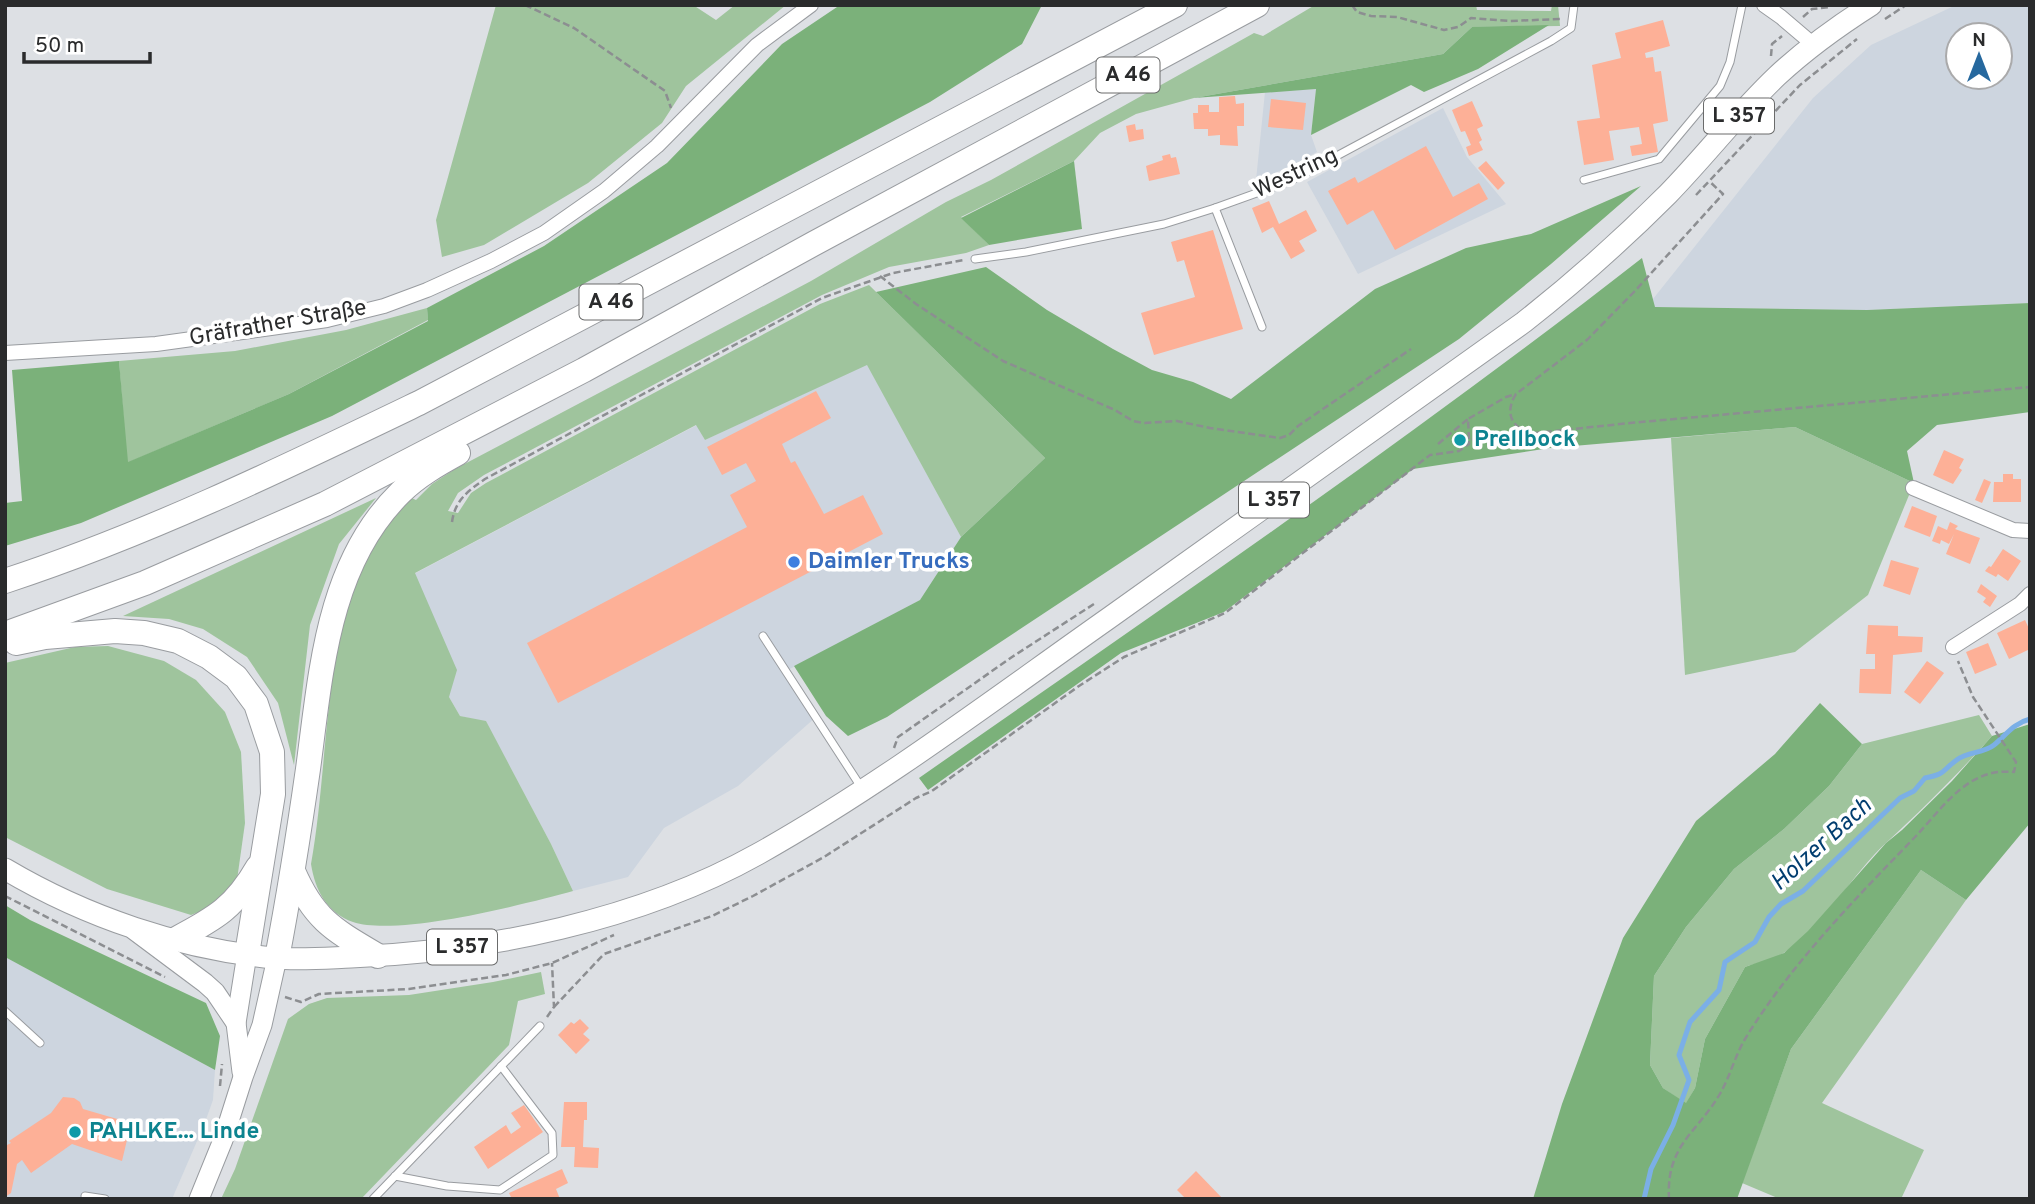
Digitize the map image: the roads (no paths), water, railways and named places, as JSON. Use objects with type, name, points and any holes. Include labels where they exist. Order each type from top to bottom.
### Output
[{"type":"highway","name":"A 46","points":[[5,581],[161,523],[419,403],[1175,5]]},
{"type":"highway","name":"A 46","points":[[5,634],[145,583],[326,504],[584,370],[1257,5]]},
{"type":"highway","points":[[277,958],[293,871],[323,654],[336,602],[349,570],[375,521],[401,491],[431,468],[486,437],[584,370]]},
{"type":"highway","points":[[5,645],[115,631],[144,633],[177,641],[209,657],[236,677],[256,704],[272,752],[274,794],[247,954]]},
{"type":"highway","points":[[176,939],[230,907],[247,887],[263,857]]},
{"type":"highway","points":[[293,871],[312,908],[338,932],[378,956]]},
{"type":"main road","name":"L 357","points":[[5,869],[67,902],[130,927],[247,954],[277,958],[378,956],[475,945],[587,922],[692,886],[755,855],[863,790],[1427,392],[1572,285],[1670,193],[1777,77],[1815,46],[1876,13]]},
{"type":"main road","points":[[130,927],[215,992],[236,1023]]},
{"type":"main road","points":[[243,1077],[236,1023],[247,954]]},
{"type":"main road","points":[[199,1199],[223,1140],[262,1025],[277,958]]},
{"type":"street","name":"Gräfrather Straße","points":[[5,353],[156,344],[327,320],[384,306],[491,261],[544,233],[604,191],[678,126],[757,45],[811,5]]},
{"type":"street","points":[[1766,6],[1815,46]]},
{"type":"street","points":[[1913,488],[2013,530],[2030,531]]},
{"type":"street","points":[[1954,647],[2020,604],[2030,594]]},
{"type":"lane","name":"Westring","points":[[975,258],[1026,252],[1164,224],[1290,181],[1514,62],[1571,28],[1574,5]]},
{"type":"lane","points":[[1584,180],[1659,159],[1720,86],[1730,62],[1742,5]]},
{"type":"lane","points":[[1215,208],[1262,327]]},
{"type":"lane","points":[[763,636],[863,790]]},
{"type":"lane","points":[[5,1011],[40,1043]]},
{"type":"lane","points":[[373,1199],[540,1026]]},
{"type":"lane","points":[[395,1176],[447,1186],[500,1190],[553,1155],[552,1133],[501,1066]]},
{"type":"lane","points":[[85,1196],[105,1199]]},
{"type":"waterway","name":"Holzer Bach","points":[[1644,1199],[1651,1169],[1673,1125],[1689,1080],[1679,1055],[1690,1022],[1719,990],[1725,962],[1755,942],[1769,917],[1781,904],[1803,891],[1900,798],[1914,791],[1925,778],[1941,773],[1962,757],[1990,748],[2015,726],[2030,719]]},
{"type":"place","name":"Prellbock","points":[[1460,440]]},
{"type":"place","name":"Daimler Trucks","points":[[794,562]]},
{"type":"place","name":"PAHLKE... Linde","points":[[75,1132]]}]
